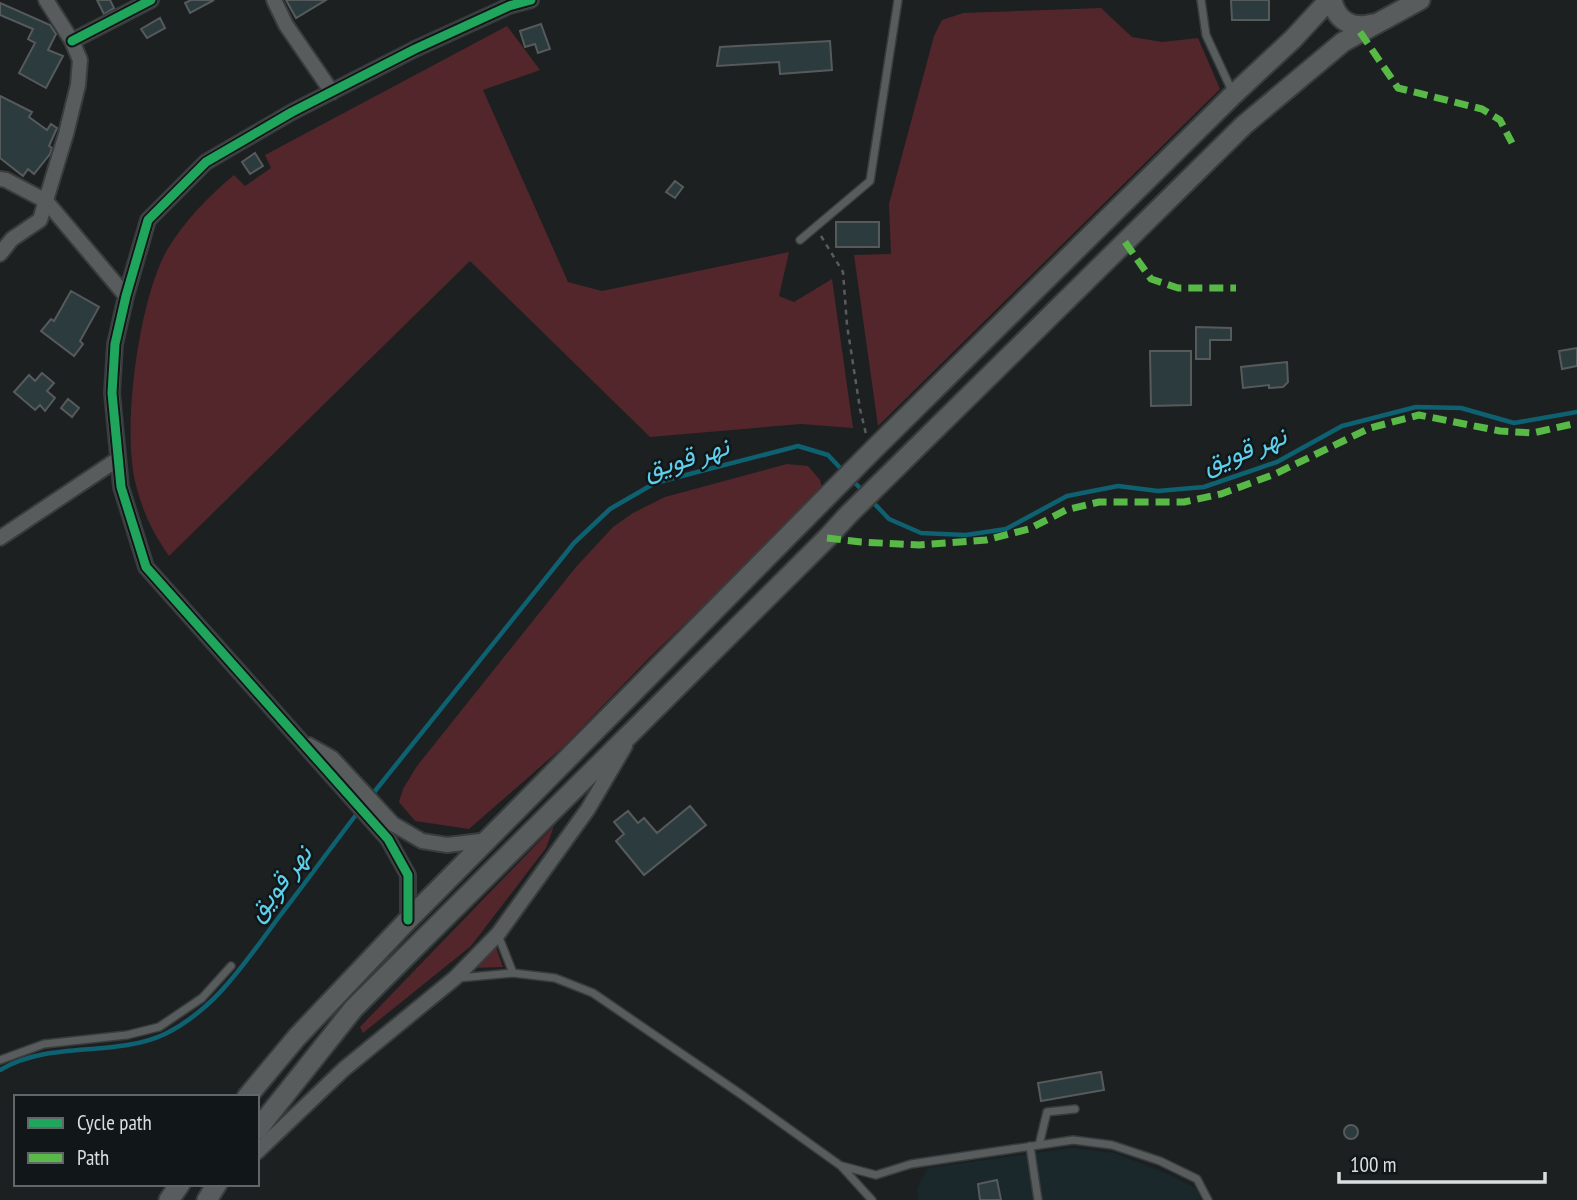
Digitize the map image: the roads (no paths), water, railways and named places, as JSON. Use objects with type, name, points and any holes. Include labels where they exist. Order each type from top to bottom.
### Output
[{"type":"main road","points":[[249,1095],[297,1037],[408,920],[872,451],[1330,0],[1341,19],[1364,27],[1385,16],[1391,0]]},
{"type":"main road","points":[[259,1127],[354,1008],[1244,125],[1343,42],[1420,0]]},
{"type":"street","points":[[0,254],[12,239],[40,220],[78,85],[80,60],[72,41],[46,0]]},
{"type":"street","points":[[72,41],[151,0]]},
{"type":"street","points":[[274,0],[286,25],[332,92]]},
{"type":"street","points":[[489,839],[447,845],[422,841],[393,824],[302,741],[146,567],[121,487],[112,393],[115,344],[148,220],[206,162],[332,92],[474,22],[509,6],[531,0]]},
{"type":"street","points":[[2,179],[46,201],[126,296]]},
{"type":"street","points":[[0,538],[118,459]]},
{"type":"street","points":[[259,1150],[344,1069],[454,978],[498,934],[588,809],[634,730]]},
{"type":"street","points":[[327,763],[388,839],[408,875],[408,920]]},
{"type":"lane","points":[[800,240],[870,181],[898,0]]},
{"type":"lane","points":[[1201,0],[1206,35],[1233,95]]},
{"type":"lane","points":[[498,934],[513,973]]},
{"type":"lane","points":[[0,1060],[44,1044],[127,1035],[159,1027],[202,998],[231,966]]},
{"type":"lane","points":[[454,978],[513,973],[555,978],[593,993],[743,1095],[841,1166],[872,1200]]},
{"type":"lane","points":[[1038,1200],[1034,1146],[1047,1112],[1075,1109]]},
{"type":"lane","points":[[841,1166],[876,1175],[911,1164],[1073,1140],[1112,1145],[1160,1161],[1197,1179],[1208,1200]]},
{"type":"waterway","name":"نهر قويق","points":[[870,499],[889,519],[921,533],[966,535],[1006,529],[1067,496],[1118,486],[1158,491],[1204,487],[1277,462],[1342,426],[1416,407],[1461,408],[1514,423],[1577,412]]},
{"type":"waterway","name":"نهر قويق","points":[[371,796],[574,543],[610,509],[655,483],[798,446],[828,455],[844,472]]},
{"type":"waterway","name":"نهر قويق","points":[[850,478],[864,492]]},
{"type":"waterway","name":"نهر قويق","points":[[0,1070],[40,1055],[125,1046],[145,1041],[183,1024],[229,983],[359,811]]}]
